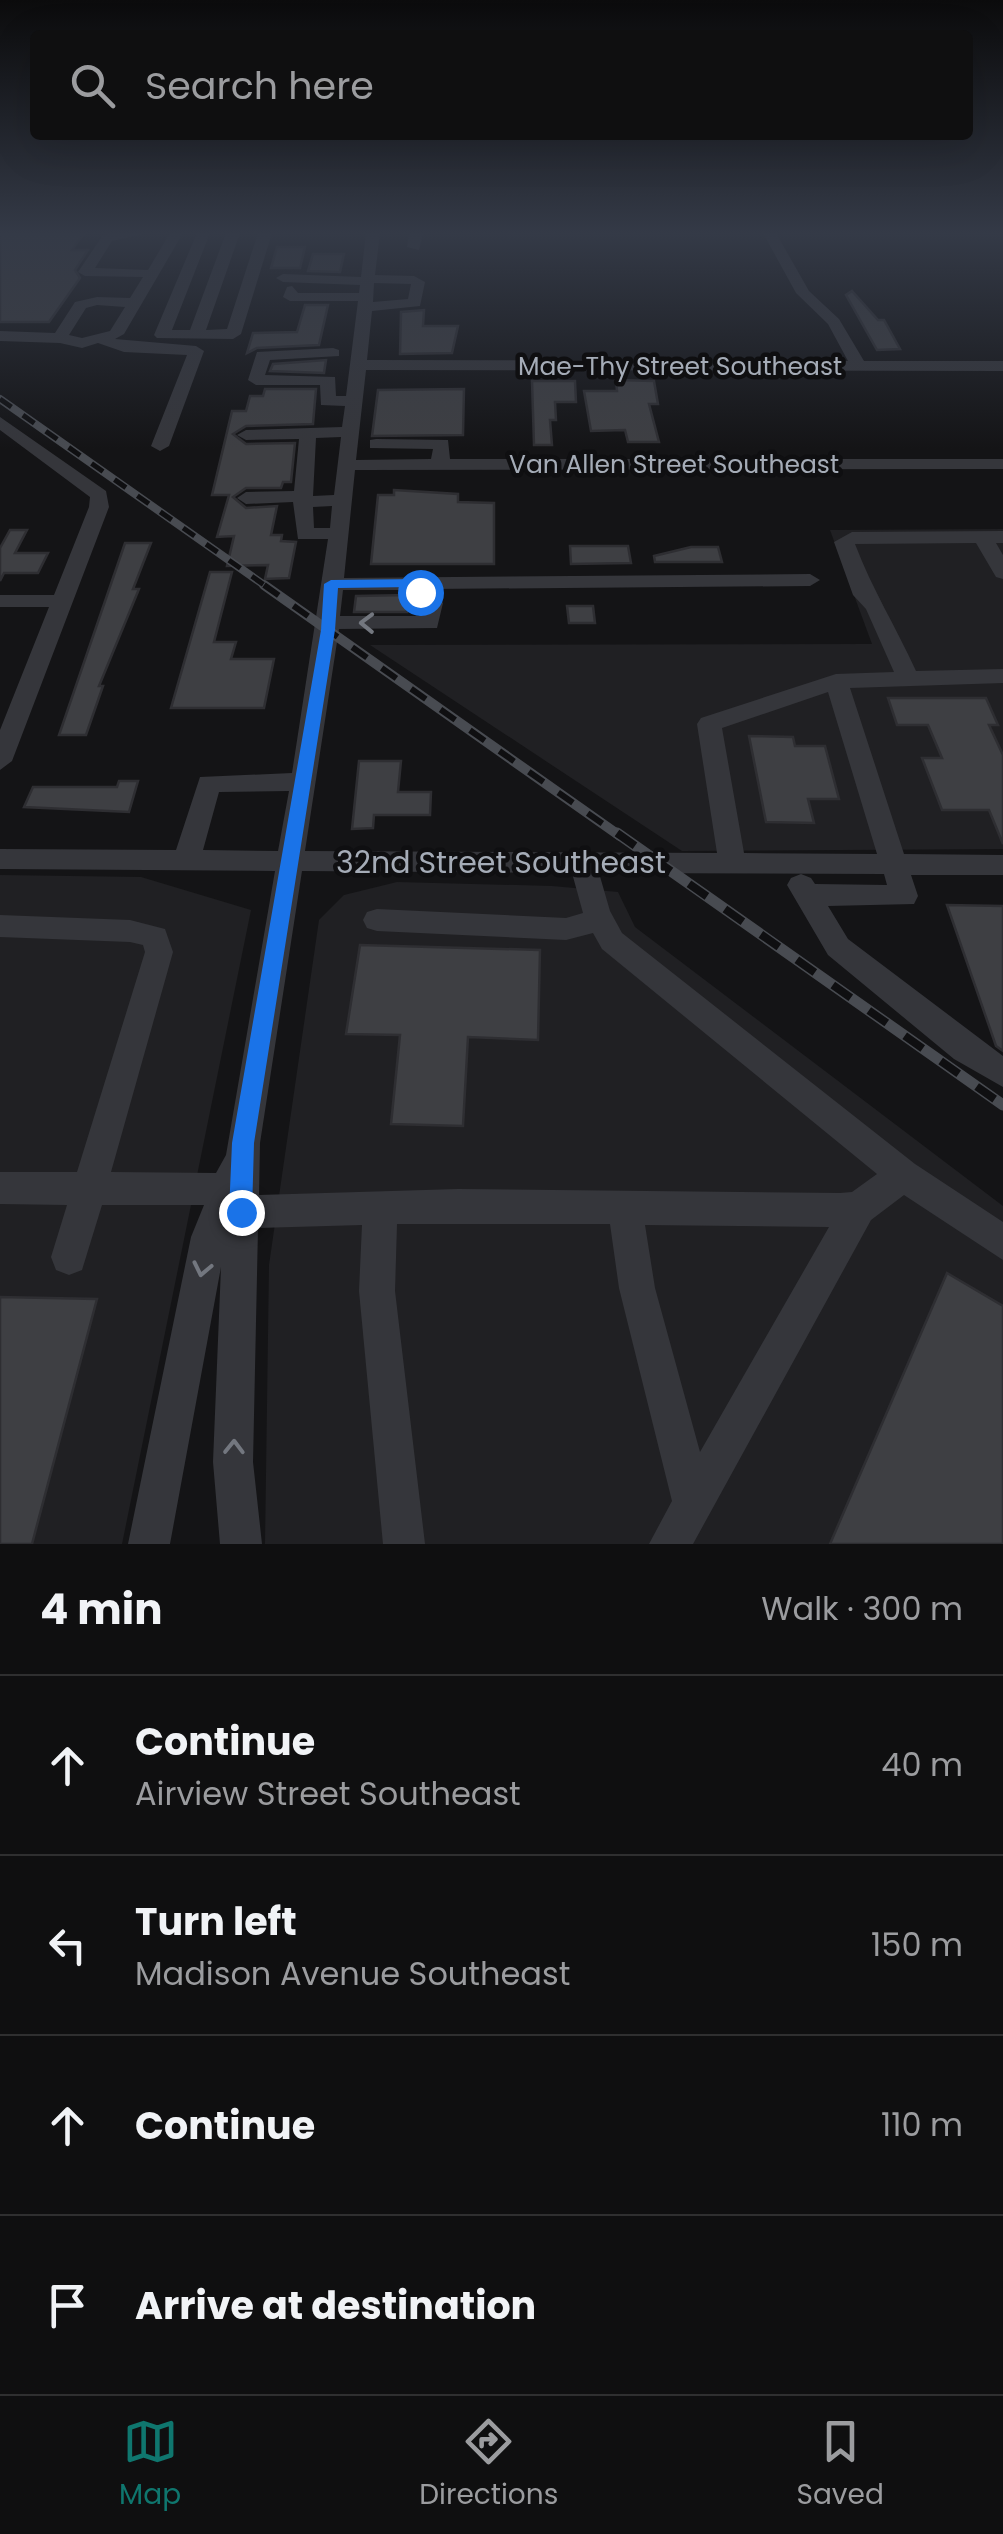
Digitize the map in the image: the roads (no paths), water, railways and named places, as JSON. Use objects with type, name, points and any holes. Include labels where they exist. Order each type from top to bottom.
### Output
[{"type":"street","points":[[60,338],[83,305]]},
{"type":"street","points":[[0,336],[60,338],[82,343],[103,340],[116,334],[131,305]]},
{"type":"street","points":[[175,305],[162,335],[233,334],[242,305]]},
{"type":"street","points":[[196,335],[207,305]]},
{"type":"street","points":[[241,1544],[233,1462],[234,1200],[328,622],[364,305]]},
{"type":"street","points":[[816,305],[834,322],[860,366]]},
{"type":"street","points":[[103,340],[124,346],[196,351],[160,446]]},
{"type":"street","points":[[333,353],[357,366],[329,380],[256,380],[263,354],[333,353]]},
{"type":"street","points":[[333,353],[327,401],[353,402]]},
{"type":"street","name":"Mae-Thy Street Southeast","points":[[357,366],[1003,366]]},
{"type":"street","points":[[379,379],[446,379],[446,366]]},
{"type":"street","points":[[0,760],[100,507],[100,495],[5,430]]},
{"type":"street","points":[[246,435],[349,432]]},
{"type":"street","points":[[308,433],[303,499],[306,535],[337,532]]},
{"type":"street","points":[[376,444],[442,444],[440,465]]},
{"type":"street","name":"Van Allen Street Southeast","points":[[345,465],[1003,464]]},
{"type":"street","points":[[246,498],[341,500]]},
{"type":"street","points":[[908,679],[876,606],[864,595],[844,542],[852,538],[993,537],[1003,573]]},
{"type":"street","points":[[331,584],[810,580]]},
{"type":"street","points":[[328,622],[429,623],[432,603],[420,592],[420,583]]},
{"type":"street","points":[[0,600],[62,601]]},
{"type":"street","points":[[732,863],[710,724],[836,681],[1003,676]]},
{"type":"street","points":[[807,895],[904,896],[836,681]]},
{"type":"street","points":[[186,860],[208,782],[304,782]]},
{"type":"street","name":"32nd Street Southeast","points":[[0,859],[1003,865]]},
{"type":"street","points":[[584,862],[600,920],[612,941],[903,1175],[1003,1243]]},
{"type":"street","points":[[788,864],[838,947],[965,1049],[1003,1073]]},
{"type":"street","points":[[376,920],[566,928],[600,920]]},
{"type":"street","points":[[0,926],[130,931],[155,937],[158,952],[69,1257]]},
{"type":"street","points":[[670,1544],[859,1208],[903,1175]]},
{"type":"street","points":[[0,1188],[90,1188],[380,1207],[859,1208]]},
{"type":"street","points":[[149,1544],[209,1237],[234,1200]]},
{"type":"street","points":[[380,1207],[377,1292],[404,1544]]},
{"type":"street","points":[[625,1208],[638,1288],[693,1504]]},
{"type":"railway","points":[[0,399],[267,587]]},
{"type":"railway","points":[[264,585],[620,836]]},
{"type":"railway","points":[[617,833],[1003,1105]]}]
